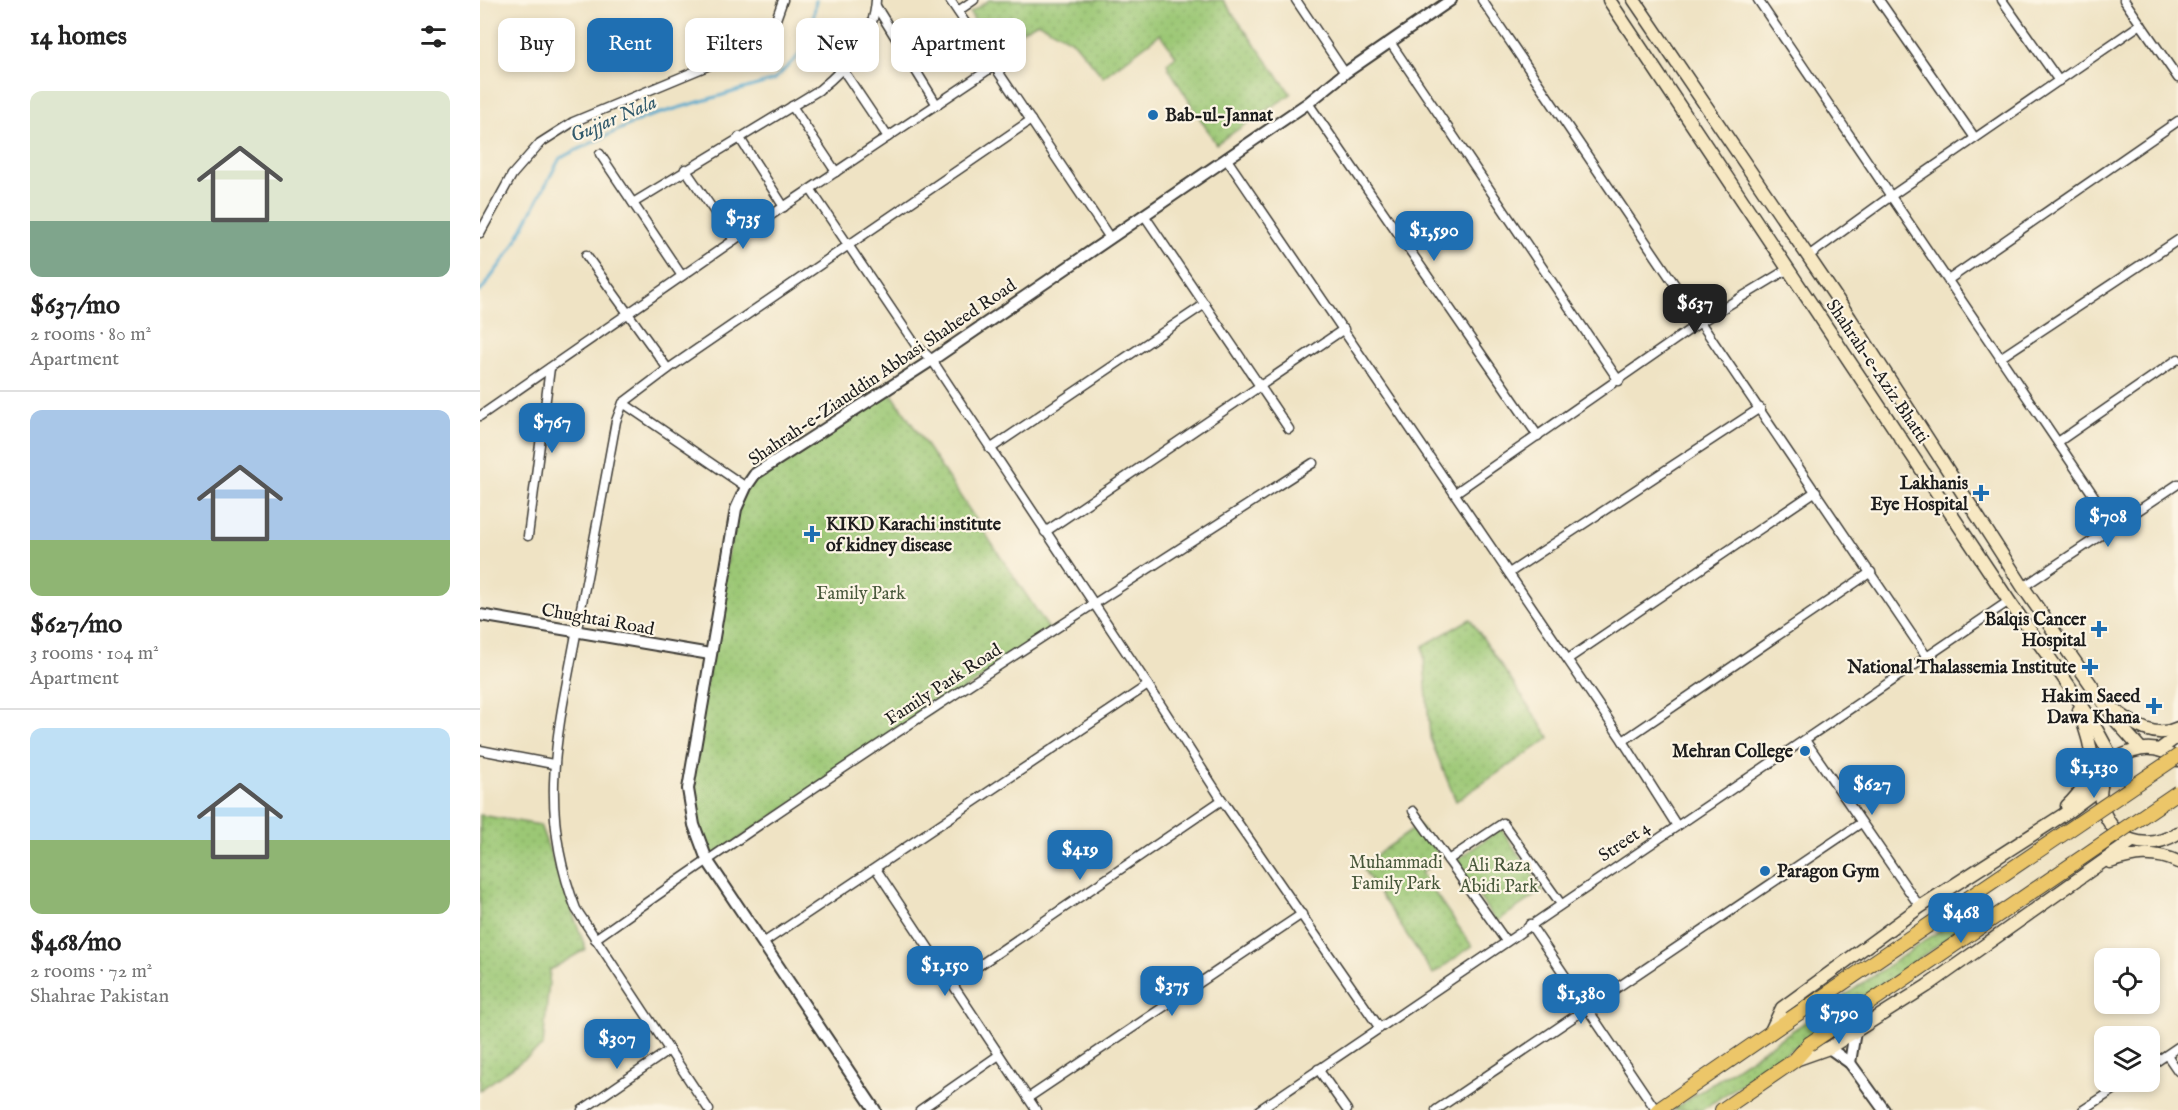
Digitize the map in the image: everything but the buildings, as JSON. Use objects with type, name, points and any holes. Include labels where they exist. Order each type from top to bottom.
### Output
[{"type":"highway","points":[[1657,1110],[2178,758]]},
{"type":"highway","points":[[1722,1110],[1795,1060],[1809,1044],[2178,792]]},
{"type":"main road","name":"Shahrah-e-Aziz Bhatti","points":[[1609,0],[2009,601],[2103,738],[2114,763]]},
{"type":"main road","name":"Shahrah-e-Aziz Bhatti","points":[[1634,0],[1850,318],[2023,587],[2102,701],[2141,749]]},
{"type":"main road","points":[[1993,859],[2067,806],[2086,784],[2091,750],[2073,693]]},
{"type":"main road","points":[[2102,701],[2146,730],[2164,732],[2178,728]]},
{"type":"main road","points":[[2159,750],[2178,736]]},
{"type":"main road","points":[[1768,1036],[1782,1008],[1920,907],[2069,811],[2101,787],[2114,763],[2122,756],[2141,749],[2159,750],[2178,758]]},
{"type":"main road","points":[[2101,787],[2102,809],[2106,820],[2113,829],[2132,841],[2149,844],[2166,840],[2178,833]]},
{"type":"main road","points":[[2166,840],[2178,849]]},
{"type":"main road","points":[[1795,1060],[1829,1048],[1927,986],[2132,841]]},
{"type":"main road","points":[[2098,866],[2140,854],[2161,855],[2178,862]]},
{"type":"street","points":[[480,233],[512,175],[540,143],[573,122],[746,50],[774,25],[783,0]]},
{"type":"street","points":[[950,0],[963,18]]},
{"type":"street","points":[[958,11],[974,0]]},
{"type":"street","points":[[1296,0],[1345,73]]},
{"type":"street","name":"Shahrah-e-Ziauddin Abbasi Shaheed Road","points":[[875,1110],[707,860],[694,825],[688,789],[736,509],[746,487],[755,474],[932,360],[1308,102],[1345,73],[1451,0]]},
{"type":"street","points":[[1482,0],[1702,321],[1927,657]]},
{"type":"street","points":[[1758,0],[2115,527]]},
{"type":"street","points":[[1879,0],[1975,138]]},
{"type":"street","points":[[2002,0],[2059,81]]},
{"type":"street","points":[[2124,0],[2178,78]]},
{"type":"street","points":[[872,18],[876,3]]},
{"type":"street","points":[[876,3],[937,105]]},
{"type":"street","points":[[1807,257],[1891,196],[2141,24]]},
{"type":"street","points":[[1390,42],[1619,381]]},
{"type":"street","points":[[633,203],[819,90],[841,72]]},
{"type":"street","points":[[844,72],[888,137]]},
{"type":"street","points":[[480,416],[734,240],[985,72]]},
{"type":"street","points":[[998,72],[1110,238]]},
{"type":"street","points":[[1308,102],[1538,436]]},
{"type":"street","points":[[792,106],[836,172]]},
{"type":"street","points":[[709,1110],[576,909],[564,878],[555,833],[553,764],[616,421],[623,403],[668,369],[1031,120]]},
{"type":"street","points":[[1948,280],[2178,121]]},
{"type":"street","points":[[739,137],[784,207]]},
{"type":"street","points":[[600,154],[682,276]]},
{"type":"street","points":[[1227,158],[1568,659],[1677,826]]},
{"type":"street","points":[[686,169],[734,240]]},
{"type":"street","points":[[811,190],[915,344],[932,360],[1222,800],[1380,1027]]},
{"type":"street","points":[[1144,214],[1289,429]]},
{"type":"street","points":[[2000,358],[2178,240]]},
{"type":"street","points":[[586,255],[668,369]]},
{"type":"street","points":[[1455,493],[1619,381],[1702,321],[1788,269]]},
{"type":"street","points":[[990,449],[1204,304]]},
{"type":"street","points":[[1045,532],[1344,329]]},
{"type":"street","points":[[2058,442],[2178,359]]},
{"type":"street","points":[[528,536],[550,368]]},
{"type":"street","points":[[623,403],[746,487]]},
{"type":"street","points":[[1509,573],[1760,408]]},
{"type":"street","name":"Family Park Road","points":[[595,939],[707,860],[1094,604],[1313,463]]},
{"type":"street","points":[[2023,587],[2178,484]]},
{"type":"street","points":[[1568,659],[1816,491]]},
{"type":"street","points":[[1623,741],[1871,572]]},
{"type":"street","name":"Street 4","points":[[1259,1110],[2009,601]]},
{"type":"street","name":"Chughtai Road","points":[[480,615],[710,654]]},
{"type":"street","points":[[764,943],[1148,685]]},
{"type":"street","points":[[1805,740],[1920,907]]},
{"type":"street","points":[[480,750],[553,764]]},
{"type":"street","points":[[952,984],[1222,800]]},
{"type":"street","points":[[1413,811],[1506,941]]},
{"type":"street","points":[[1448,860],[1503,823],[1561,904]]},
{"type":"street","points":[[1436,1110],[1861,823]]},
{"type":"street","points":[[876,869],[1036,1110]]},
{"type":"street","points":[[1028,1098],[1302,914]]},
{"type":"street","points":[[1530,924],[1585,1008],[1657,1110]]},
{"type":"street","points":[[1850,1063],[1855,1031]]},
{"type":"street","points":[[2160,1060],[2178,1047]]},
{"type":"street","points":[[1829,1048],[1850,1063],[1884,1110]]},
{"type":"street","points":[[582,1110],[668,1051]]},
{"type":"street","points":[[920,1110],[999,1055]]},
{"type":"street","points":[[2167,1055],[2178,1071]]},
{"type":"street","points":[[1318,1070],[1347,1110]]},
{"type":"street","points":[[2084,1110],[2111,1092]]},
{"type":"green space","points":[[989,0],[1223,0],[1291,94],[1216,144],[1169,69],[1167,63],[1176,56],[1160,34],[1103,77],[1074,42],[1038,22],[1026,29],[1026,18],[973,18],[970,13]]},
{"type":"green space","name":"Family Park","points":[[888,388],[1051,632],[707,860],[688,789],[736,509],[746,487]]},
{"type":"green space","points":[[1470,619],[1550,738],[1456,801],[1430,738],[1423,646]]},
{"type":"green space","points":[[480,815],[540,825],[586,949],[550,970],[543,1046],[480,1090]]},
{"type":"green space","name":"Muhammadi Family Park","points":[[1419,825],[1441,858],[1421,873],[1472,946],[1433,974],[1361,866]]},
{"type":"green space","name":"Ali Raza Abidi Park","points":[[1501,829],[1543,890],[1496,922],[1455,861]]},
{"type":"green space","points":[[1961,916],[1967,924],[1810,1037],[1702,1110],[1672,1110],[1822,1011]]},
{"type":"waterway","name":"Gujjar Nala","points":[[480,292],[511,250],[560,158],[644,118],[774,80],[798,56],[812,27],[816,0]]},
{"type":"place","name":"Bab-ul-Jannat","points":[[1153,115]]},
{"type":"place","name":"Lakhanis Eye Hospital","points":[[1981,493]]},
{"type":"place","name":"KIKD Karachi institute of kidney disease","points":[[812,534]]},
{"type":"place","name":"Balqis Cancer Hospital","points":[[2099,629]]},
{"type":"place","name":"National Thalassemia Institute","points":[[2090,667]]},
{"type":"place","name":"Hakim Saeed Dawa Khana","points":[[2154,706]]},
{"type":"place","name":"Mehran College","points":[[1805,751]]},
{"type":"place","name":"Paragon Gym","points":[[1765,871]]}]
